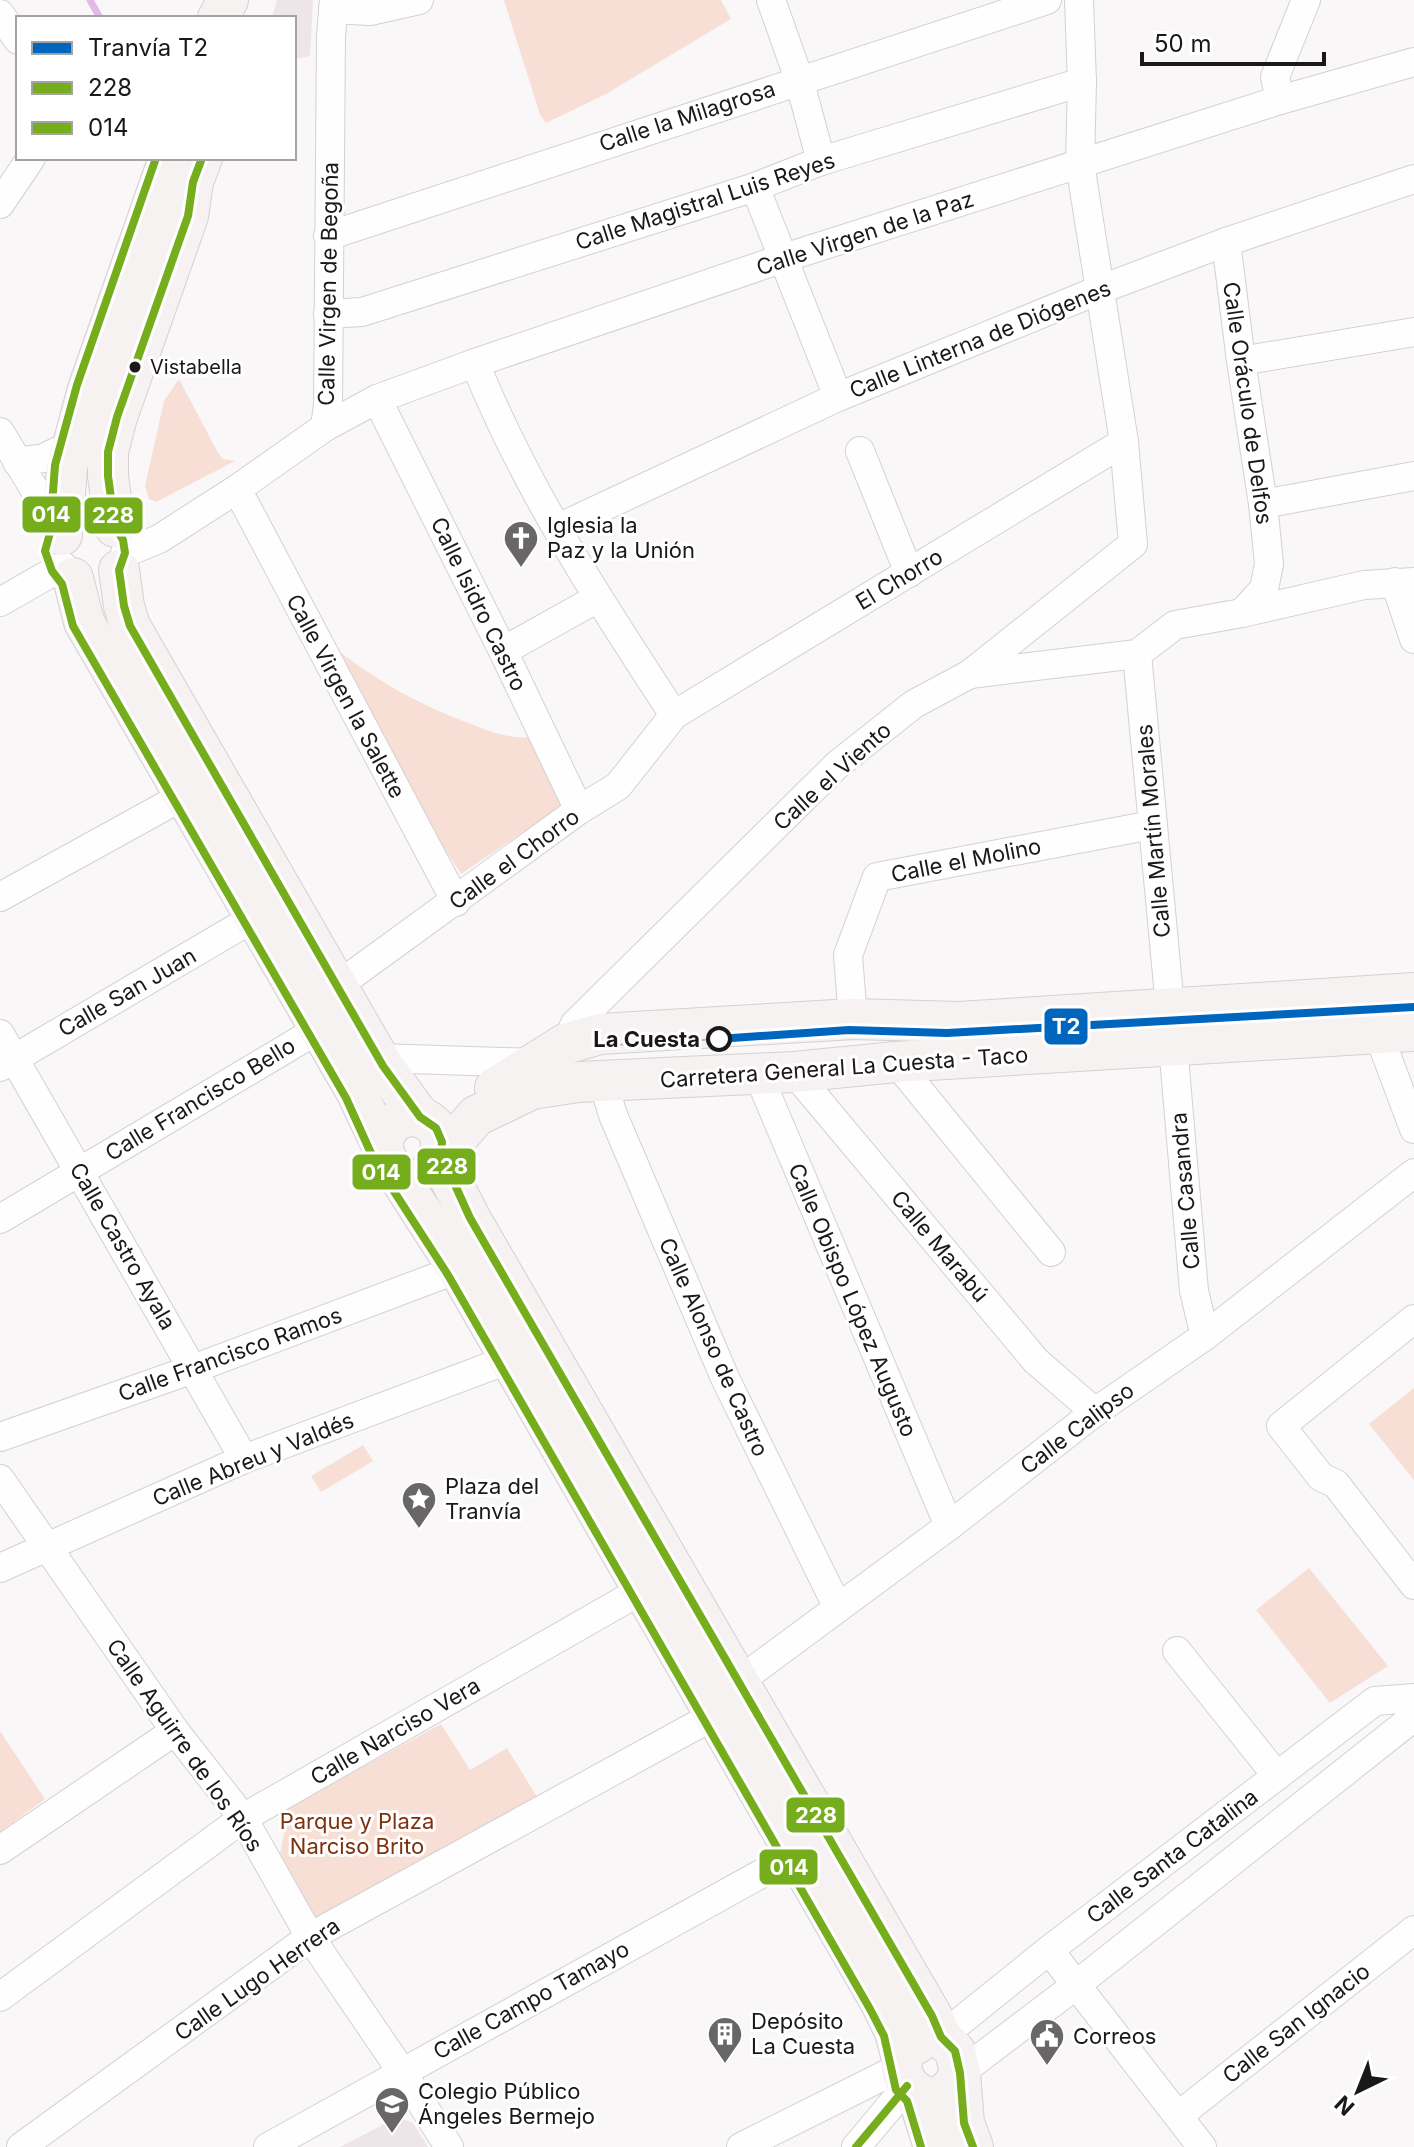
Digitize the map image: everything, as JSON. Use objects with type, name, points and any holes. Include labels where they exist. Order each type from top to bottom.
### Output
[{"type":"main road","points":[[168,160],[88,389],[67,467],[66,560],[84,622],[357,1093],[389,1158],[458,1269],[881,2003],[895,2032],[907,2077],[934,2147]]},
{"type":"main road","points":[[201,160],[193,182],[188,216],[117,417],[108,452],[108,476],[124,606],[130,626],[378,1058],[420,1117],[436,1128],[440,1135],[441,1154],[470,1218],[932,2016],[941,2037],[955,2051],[964,2123],[973,2147]]},
{"type":"main road","points":[[66,560],[72,524],[86,518],[101,519],[119,550]]},
{"type":"main road","points":[[66,560],[90,584],[106,580],[119,550]]},
{"type":"main road","name":"Carretera General La Cuesta - Taco","points":[[441,1154],[476,1116],[532,1089],[590,1082],[776,1073],[896,1062],[1414,993]]},
{"type":"main road","name":"Carretera General La Cuesta - Taco","points":[[420,1117],[493,1089],[551,1054],[600,1034],[853,1019],[1396,1032]]},
{"type":"main road","points":[[551,1054],[563,1058],[569,1074],[590,1082]]},
{"type":"main road","points":[[420,1117],[402,1117],[386,1130],[389,1158],[414,1176],[432,1169],[441,1154]]},
{"type":"main road","points":[[907,2077],[912,2045],[941,2037]]},
{"type":"main road","points":[[907,2077],[933,2097],[955,2085],[960,2073]]},
{"type":"street","points":[[334,4],[370,11],[419,0]]},
{"type":"street","points":[[771,0],[799,79],[821,161]]},
{"type":"street","name":"Calle la Milagrosa","points":[[328,236],[1047,0]]},
{"type":"street","points":[[1079,0],[1082,82],[1080,164],[1124,442]]},
{"type":"street","points":[[1280,100],[1275,77],[1306,0]]},
{"type":"street","name":"Calle Virgen de Begoña","points":[[119,550],[159,539],[325,427],[328,405],[328,236],[334,4]]},
{"type":"street","points":[[0,14],[16,37]]},
{"type":"street","name":"Calle Virgen de la Paz","points":[[325,427],[377,399],[784,258],[1280,100],[1414,62]]},
{"type":"street","name":"Calle Magistral Luis Reyes","points":[[328,314],[362,312],[755,187],[821,161],[1082,82]]},
{"type":"street","points":[[0,204],[30,160]]},
{"type":"street","name":"Calle Linterna de Diógenes","points":[[558,528],[838,397],[1099,290],[1226,242],[1414,179]]},
{"type":"street","points":[[755,187],[838,397]]},
{"type":"street","name":"Calle Oráculo de Delfos","points":[[1226,242],[1269,564],[1264,589],[1242,613]]},
{"type":"street","points":[[1241,361],[1414,332]]},
{"type":"street","points":[[475,363],[512,449],[598,598],[674,715]]},
{"type":"street","name":"Calle Isidro Castro","points":[[377,399],[579,810]]},
{"type":"street","points":[[0,432],[66,560],[0,602]]},
{"type":"street","name":"Calle el Viento","points":[[551,1054],[575,1024],[837,765],[914,704],[970,674],[1133,544],[1124,442]]},
{"type":"street","name":"El Chorro","points":[[674,715],[1124,442]]},
{"type":"street","points":[[17,462],[44,458],[74,443]]},
{"type":"street","points":[[860,451],[909,573]]},
{"type":"street","points":[[1263,504],[1414,476]]},
{"type":"street","name":"Calle Virgen la Salette","points":[[237,489],[456,902]]},
{"type":"street","points":[[1269,564],[1287,587],[1305,599]]},
{"type":"street","points":[[970,674],[1137,654],[1175,625],[1364,585],[1404,582],[1414,639]]},
{"type":"street","points":[[503,651],[598,598]]},
{"type":"street","name":"Calle Martín Morales","points":[[1137,654],[1171,1026]]},
{"type":"street","name":"Calle el Chorro","points":[[337,986],[579,810],[618,786],[674,715]]},
{"type":"street","points":[[0,897],[185,795]]},
{"type":"street","name":"Calle el Molino","points":[[853,1019],[848,955],[877,877],[1152,825]]},
{"type":"street","name":"Calle San Juan","points":[[5,1053],[255,917]]},
{"type":"street","name":"Calle Casandra","points":[[1171,1026],[1194,1291],[1205,1336]]},
{"type":"street","name":"Calle Francisco Bello","points":[[0,1219],[319,1029]]},
{"type":"street","points":[[1396,1032],[1414,1129]]},
{"type":"street","name":"Calle Castro Ayala","points":[[5,1053],[80,1170],[244,1459]]},
{"type":"street","points":[[378,1058],[551,1054]]},
{"type":"street","points":[[896,1062],[1051,1252]]},
{"type":"street","name":"Calle Marabú","points":[[776,1073],[1036,1361],[1095,1412]]},
{"type":"street","name":"Calle Obispo López Augusto","points":[[776,1073],[949,1526]]},
{"type":"street","name":"Calle Alonso de Castro","points":[[590,1082],[613,1115],[725,1378],[838,1608]]},
{"type":"street","name":"Calle Calipso","points":[[738,1682],[949,1526],[1095,1412],[1205,1336],[1414,1173]]},
{"type":"street","name":"Calle Francisco Ramos","points":[[0,1437],[193,1369],[458,1269]]},
{"type":"street","points":[[1414,1319],[1281,1426],[1321,1477],[1336,1484],[1414,1585]]},
{"type":"street","name":"Calle Abreu y Valdés","points":[[0,1568],[244,1459],[510,1359]]},
{"type":"street","name":"Calle Aguirre de los Ríos","points":[[0,1479],[175,1731],[243,1818],[310,1937],[449,2147]]},
{"type":"street","name":"Calle Narciso Vera","points":[[0,1997],[243,1818],[642,1590]]},
{"type":"street","points":[[1177,1651],[1277,1776]]},
{"type":"street","name":"Calle Santa Catalina","points":[[941,2037],[1049,1950],[1375,1701],[1404,1712],[1076,1985],[960,2073]]},
{"type":"street","name":"Calle Lugo Herrera","points":[[21,2147],[310,1937],[715,1715]]},
{"type":"street","points":[[0,1850],[175,1731]]},
{"type":"street","name":"Calle Campo Tamayo","points":[[268,2147],[795,1855]]},
{"type":"street","name":"Calle San Ignacio","points":[[1178,2116],[1414,1930]]},
{"type":"street","points":[[1049,1950],[1202,2147]]},
{"type":"street","points":[[741,2147],[907,2077]]},
{"type":"street","points":[[856,2147],[907,2077]]},
{"type":"shaded area","points":[[277,0],[313,0],[310,56],[296,59],[296,16],[273,16]]},
{"type":"shaded area","name":"Colegio Público Ángeles Bermejo","points":[[398,2117],[413,2123],[428,2147],[340,2147]]},
{"type":"green space","points":[[504,0],[721,0],[731,19],[606,94],[546,123],[540,115]]},
{"type":"green space","points":[[179,379],[217,451],[223,459],[235,461],[156,502],[149,499],[145,486],[164,401]]},
{"type":"green space","points":[[341,653],[417,701],[498,734],[531,737],[562,806],[461,874],[435,834]]},
{"type":"green space","points":[[1414,1388],[1414,1480],[1369,1424]]},
{"type":"green space","points":[[363,1445],[373,1461],[321,1492],[311,1476]]},
{"type":"green space","points":[[1309,1568],[1388,1666],[1330,1703],[1256,1610]]},
{"type":"green space","name":"Parque y Plaza Narciso Brito","points":[[441,1724],[470,1770],[507,1748],[537,1797],[315,1920],[280,1853],[286,1824],[280,1812]]},
{"type":"green space","points":[[0,1731],[45,1799],[0,1832]]},
{"type":"waterway","points":[[90,0],[99,16]]},
{"type":"tram line","name":"T2","points":[[718,1039],[849,1030],[947,1033],[1414,1007]]},
{"type":"tram line","points":[[614,1045],[718,1039]]},
{"type":"transit line","name":"014","points":[[155,160],[77,385],[55,465],[50,533],[45,551],[52,571],[62,584],[73,626],[346,1098],[375,1162],[448,1275],[870,2009],[884,2036],[896,2090],[907,2101],[921,2147]]},
{"type":"transit line","name":"228","points":[[201,160],[193,182],[188,216],[117,417],[108,452],[115,527],[123,540],[125,553],[119,570],[130,626],[383,1066],[420,1117],[436,1128],[442,1142],[441,1154],[470,1218],[932,2016],[941,2037],[955,2051],[964,2123],[973,2147]]},
{"type":"transit line","name":"228","points":[[856,2147],[907,2086]]},
{"type":"place","name":"Vistabella","points":[[135,367]]},
{"type":"place","name":"Iglesia la Paz y la Unión","points":[[521,569]]},
{"type":"place","name":"La Cuesta","points":[[719,1039]]},
{"type":"place","name":"Plaza del Tranvía","points":[[419,1530]]},
{"type":"place","name":"Depósito La Cuesta","points":[[725,2065]]},
{"type":"place","name":"Correos","points":[[1047,2067]]},
{"type":"place","name":"Colegio Público Ángeles Bermejo","points":[[392,2135]]}]
